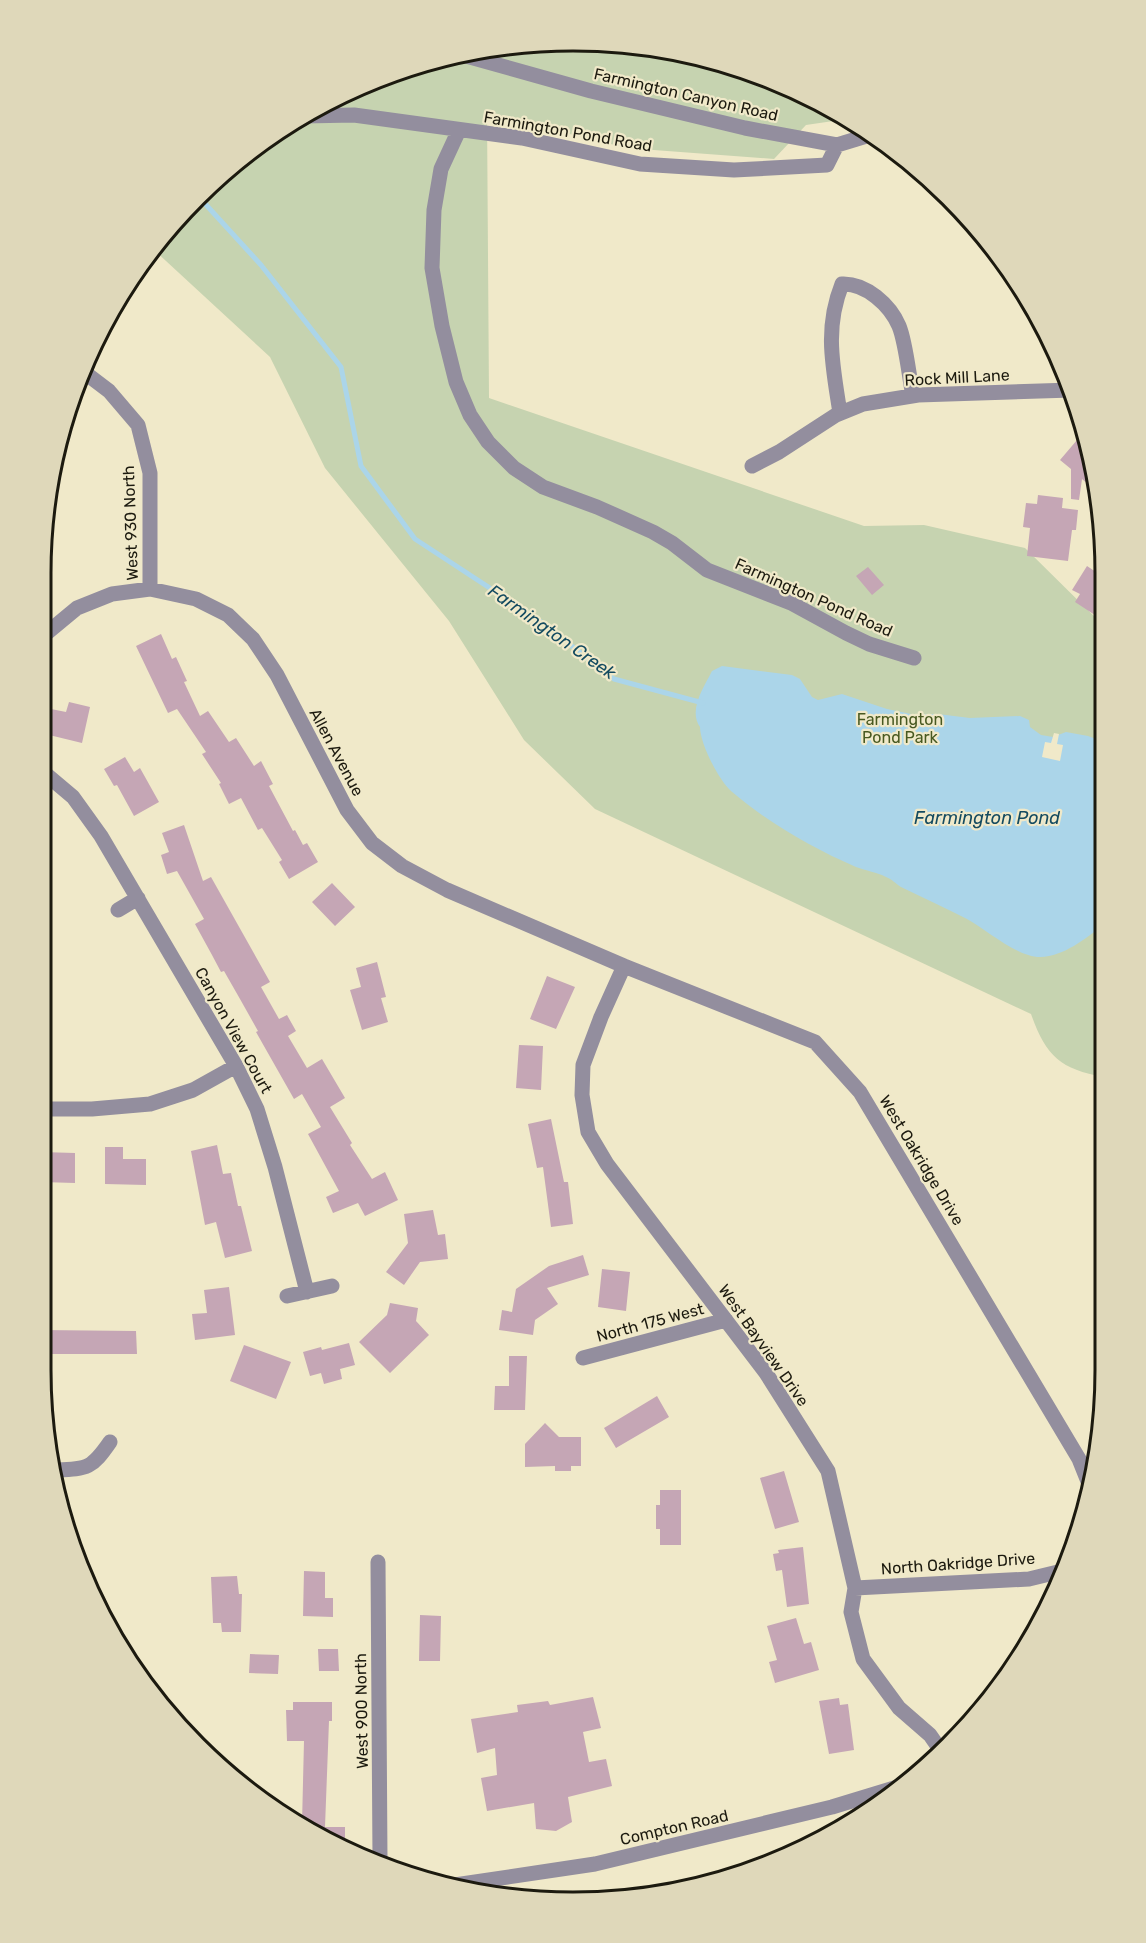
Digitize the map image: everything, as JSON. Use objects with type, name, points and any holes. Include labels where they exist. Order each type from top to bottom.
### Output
[{"type":"street","name":"Farmington Canyon Road","points":[[479,60],[591,91],[745,128],[837,145]]},
{"type":"street","name":"Farmington Pond Road","points":[[322,116],[354,115],[522,138],[640,164],[734,170],[827,165],[837,145]]},
{"type":"street","name":"Farmington Pond Road","points":[[459,130],[441,169],[434,210],[432,268],[442,326],[456,382],[470,415],[488,442],[514,468],[543,487],[597,507],[653,532],[672,543],[707,570],[791,603],[869,644],[914,658]]},
{"type":"street","points":[[837,145],[861,138]]},
{"type":"street","points":[[840,413],[831,352],[836,299],[842,284],[854,284],[867,289],[885,307],[899,326],[914,396]]},
{"type":"street","name":"West 930 North","points":[[90,376],[109,391],[138,425],[150,473],[150,589]]},
{"type":"street","name":"Rock Mill Lane","points":[[752,466],[779,452],[840,413],[863,404],[914,396],[1062,390]]},
{"type":"street","name":"Allen Avenue","points":[[51,630],[77,608],[112,594],[150,589],[196,599],[228,615],[253,639],[277,675],[347,810],[372,843],[402,866],[447,890],[624,966]]},
{"type":"street","name":"Canyon View Court","points":[[51,778],[74,797],[101,836],[236,1066],[257,1109],[275,1167],[307,1292]]},
{"type":"street","points":[[118,910],[138,898]]},
{"type":"street","name":"West Bayview Drive","points":[[624,966],[583,1065],[582,1095],[588,1132],[607,1164],[766,1373],[828,1471],[855,1588],[851,1612],[863,1659],[899,1708],[930,1735],[936,1744]]},
{"type":"street","name":"West Oakridge Drive","points":[[624,966],[815,1042],[853,1083],[866,1101],[1078,1458],[1085,1474]]},
{"type":"street","points":[[51,1108],[92,1109],[150,1104],[193,1090],[236,1066]]},
{"type":"street","points":[[287,1296],[332,1286]]},
{"type":"street","name":"North 175 West","points":[[583,1358],[726,1320]]},
{"type":"street","points":[[61,1470],[81,1470],[91,1465],[100,1458],[110,1442]]},
{"type":"street","name":"West 900 North","points":[[378,1562],[380,1855]]},
{"type":"street","name":"North Oakridge Drive","points":[[855,1588],[1029,1579],[1054,1573]]},
{"type":"street","name":"Compton Road","points":[[473,1882],[595,1864],[832,1807],[879,1793]]},
{"type":"green space","name":"Farmington Pond Park","points":[[573,51],[607,52],[675,61],[741,79],[773,91],[834,121],[806,125],[774,159],[627,148],[487,114],[489,398],[864,526],[924,525],[1025,548],[1095,617],[1095,1075],[1076,1070],[1057,1058],[1043,1040],[1031,1014],[595,809],[524,740],[449,621],[325,468],[270,357],[159,255],[204,204],[255,159],[312,121],[373,91],[438,69],[505,55]]},
{"type":"water","name":"Farmington Pond","points":[[722,666],[792,675],[800,679],[812,697],[818,700],[842,694],[887,709],[911,714],[938,714],[970,718],[1020,716],[1029,720],[1030,727],[1041,735],[1053,737],[1066,732],[1095,739],[1095,932],[1058,954],[1040,957],[1022,953],[967,919],[901,887],[888,878],[839,860],[775,824],[731,791],[715,770],[706,751],[697,720],[696,706],[712,671]]},
{"type":"pier","points":[[1054,733],[1059,734],[1057,744],[1063,745],[1060,761],[1042,757],[1045,742],[1051,743]]},
{"type":"building","points":[[1077,440],[1087,483],[1082,479],[1079,500],[1071,499],[1071,469],[1060,460]]},
{"type":"building","points":[[1038,495],[1063,498],[1062,508],[1078,510],[1076,530],[1072,530],[1068,561],[1027,556],[1030,528],[1023,527],[1026,503],[1037,504]]},
{"type":"building","points":[[1087,566],[1095,571],[1095,615],[1075,602],[1080,594],[1072,590]]},
{"type":"building","points":[[868,567],[884,585],[872,595],[856,576]]},
{"type":"building","points":[[161,634],[172,659],[176,657],[187,681],[184,682],[200,716],[208,711],[229,742],[236,738],[254,766],[261,761],[273,784],[269,786],[293,831],[295,830],[303,845],[307,843],[318,862],[289,879],[279,862],[282,860],[262,828],[258,830],[241,798],[229,804],[219,784],[221,783],[202,754],[206,752],[177,709],[168,713],[136,646]]},
{"type":"building","points":[[69,702],[90,707],[82,743],[51,735],[51,709],[66,712]]},
{"type":"building","points":[[125,757],[134,772],[140,768],[159,802],[134,816],[117,785],[114,786],[104,769]]},
{"type":"building","points":[[184,825],[203,881],[211,877],[270,982],[261,987],[279,1019],[287,1015],[296,1031],[288,1036],[307,1068],[322,1059],[345,1098],[330,1107],[352,1143],[350,1145],[372,1179],[385,1172],[398,1200],[365,1216],[358,1203],[333,1213],[326,1197],[339,1191],[308,1134],[321,1127],[302,1094],[294,1099],[224,971],[221,972],[195,924],[204,919],[177,871],[167,874],[161,855],[169,852],[162,833]]},
{"type":"building","points":[[332,883],[355,907],[335,926],[312,902]]},
{"type":"building","points":[[377,962],[386,997],[381,998],[388,1022],[362,1030],[350,990],[361,987],[356,968]]},
{"type":"building","points":[[547,976],[575,987],[556,1029],[530,1019]]},
{"type":"building","points":[[519,1045],[543,1046],[541,1090],[516,1088]]},
{"type":"building","points":[[551,1119],[564,1182],[568,1182],[573,1224],[551,1227],[543,1167],[537,1168],[528,1124]]},
{"type":"building","points":[[217,1145],[223,1174],[231,1173],[238,1206],[241,1206],[252,1251],[225,1258],[216,1222],[205,1225],[191,1151]]},
{"type":"building","points":[[105,1147],[123,1147],[123,1159],[146,1159],[146,1185],[105,1184]]},
{"type":"building","points":[[51,1152],[75,1153],[75,1183],[51,1182]]},
{"type":"building","points":[[433,1210],[438,1235],[445,1234],[448,1259],[420,1262],[404,1285],[386,1272],[408,1243],[404,1214]]},
{"type":"building","points":[[583,1255],[589,1275],[547,1288],[558,1304],[535,1320],[533,1335],[499,1330],[502,1310],[512,1312],[516,1289],[549,1266]]},
{"type":"building","points":[[602,1269],[630,1272],[626,1311],[598,1307]]},
{"type":"building","points":[[229,1287],[235,1335],[195,1340],[192,1314],[207,1313],[204,1290]]},
{"type":"building","points":[[390,1303],[418,1308],[416,1321],[429,1335],[390,1373],[359,1342],[387,1315]]},
{"type":"building","points":[[51,1330],[136,1331],[137,1354],[51,1354]]},
{"type":"building","points":[[349,1343],[355,1365],[340,1369],[342,1379],[324,1384],[321,1373],[310,1376],[303,1352]]},
{"type":"building","points":[[244,1345],[291,1362],[276,1399],[230,1381]]},
{"type":"building","points":[[509,1356],[527,1356],[525,1410],[494,1410],[495,1386],[509,1386]]},
{"type":"building","points":[[657,1396],[669,1417],[616,1448],[604,1428]]},
{"type":"building","points":[[545,1423],[559,1437],[581,1437],[581,1466],[571,1466],[571,1471],[555,1471],[555,1466],[525,1467],[525,1444]]},
{"type":"building","points":[[784,1471],[799,1522],[775,1529],[760,1478]]},
{"type":"building","points":[[660,1490],[681,1490],[681,1545],[660,1545],[660,1529],[656,1529],[656,1505],[660,1505]]},
{"type":"building","points":[[803,1547],[809,1604],[787,1607],[782,1570],[776,1571],[773,1554],[779,1553],[778,1550]]},
{"type":"building","points":[[304,1571],[325,1572],[325,1598],[333,1598],[333,1617],[303,1616]]},
{"type":"building","points":[[237,1576],[239,1594],[242,1594],[241,1632],[222,1632],[221,1623],[213,1623],[211,1577]]},
{"type":"building","points":[[420,1615],[441,1616],[440,1661],[419,1661]]},
{"type":"building","points":[[796,1618],[804,1644],[811,1642],[819,1670],[775,1683],[769,1662],[777,1660],[767,1626]]},
{"type":"building","points":[[318,1649],[338,1649],[339,1671],[319,1671]]},
{"type":"building","points":[[250,1654],[279,1655],[278,1674],[249,1673]]},
{"type":"building","points":[[593,1697],[601,1728],[583,1732],[589,1762],[606,1759],[612,1786],[568,1797],[572,1822],[556,1831],[536,1829],[534,1803],[487,1811],[481,1778],[497,1775],[495,1748],[477,1753],[471,1719],[518,1712],[517,1705],[548,1701],[550,1705]]},
{"type":"building","points":[[839,1698],[840,1705],[848,1704],[854,1750],[829,1754],[819,1701]]},
{"type":"building","points":[[293,1702],[332,1702],[332,1721],[329,1721],[325,1827],[345,1827],[345,1839],[302,1816],[304,1741],[287,1741],[286,1710],[293,1710]]},
{"type":"waterway","name":"Farmington Creek","points":[[205,203],[261,265],[341,367],[361,466],[415,539],[537,619],[614,679],[703,703]]}]
